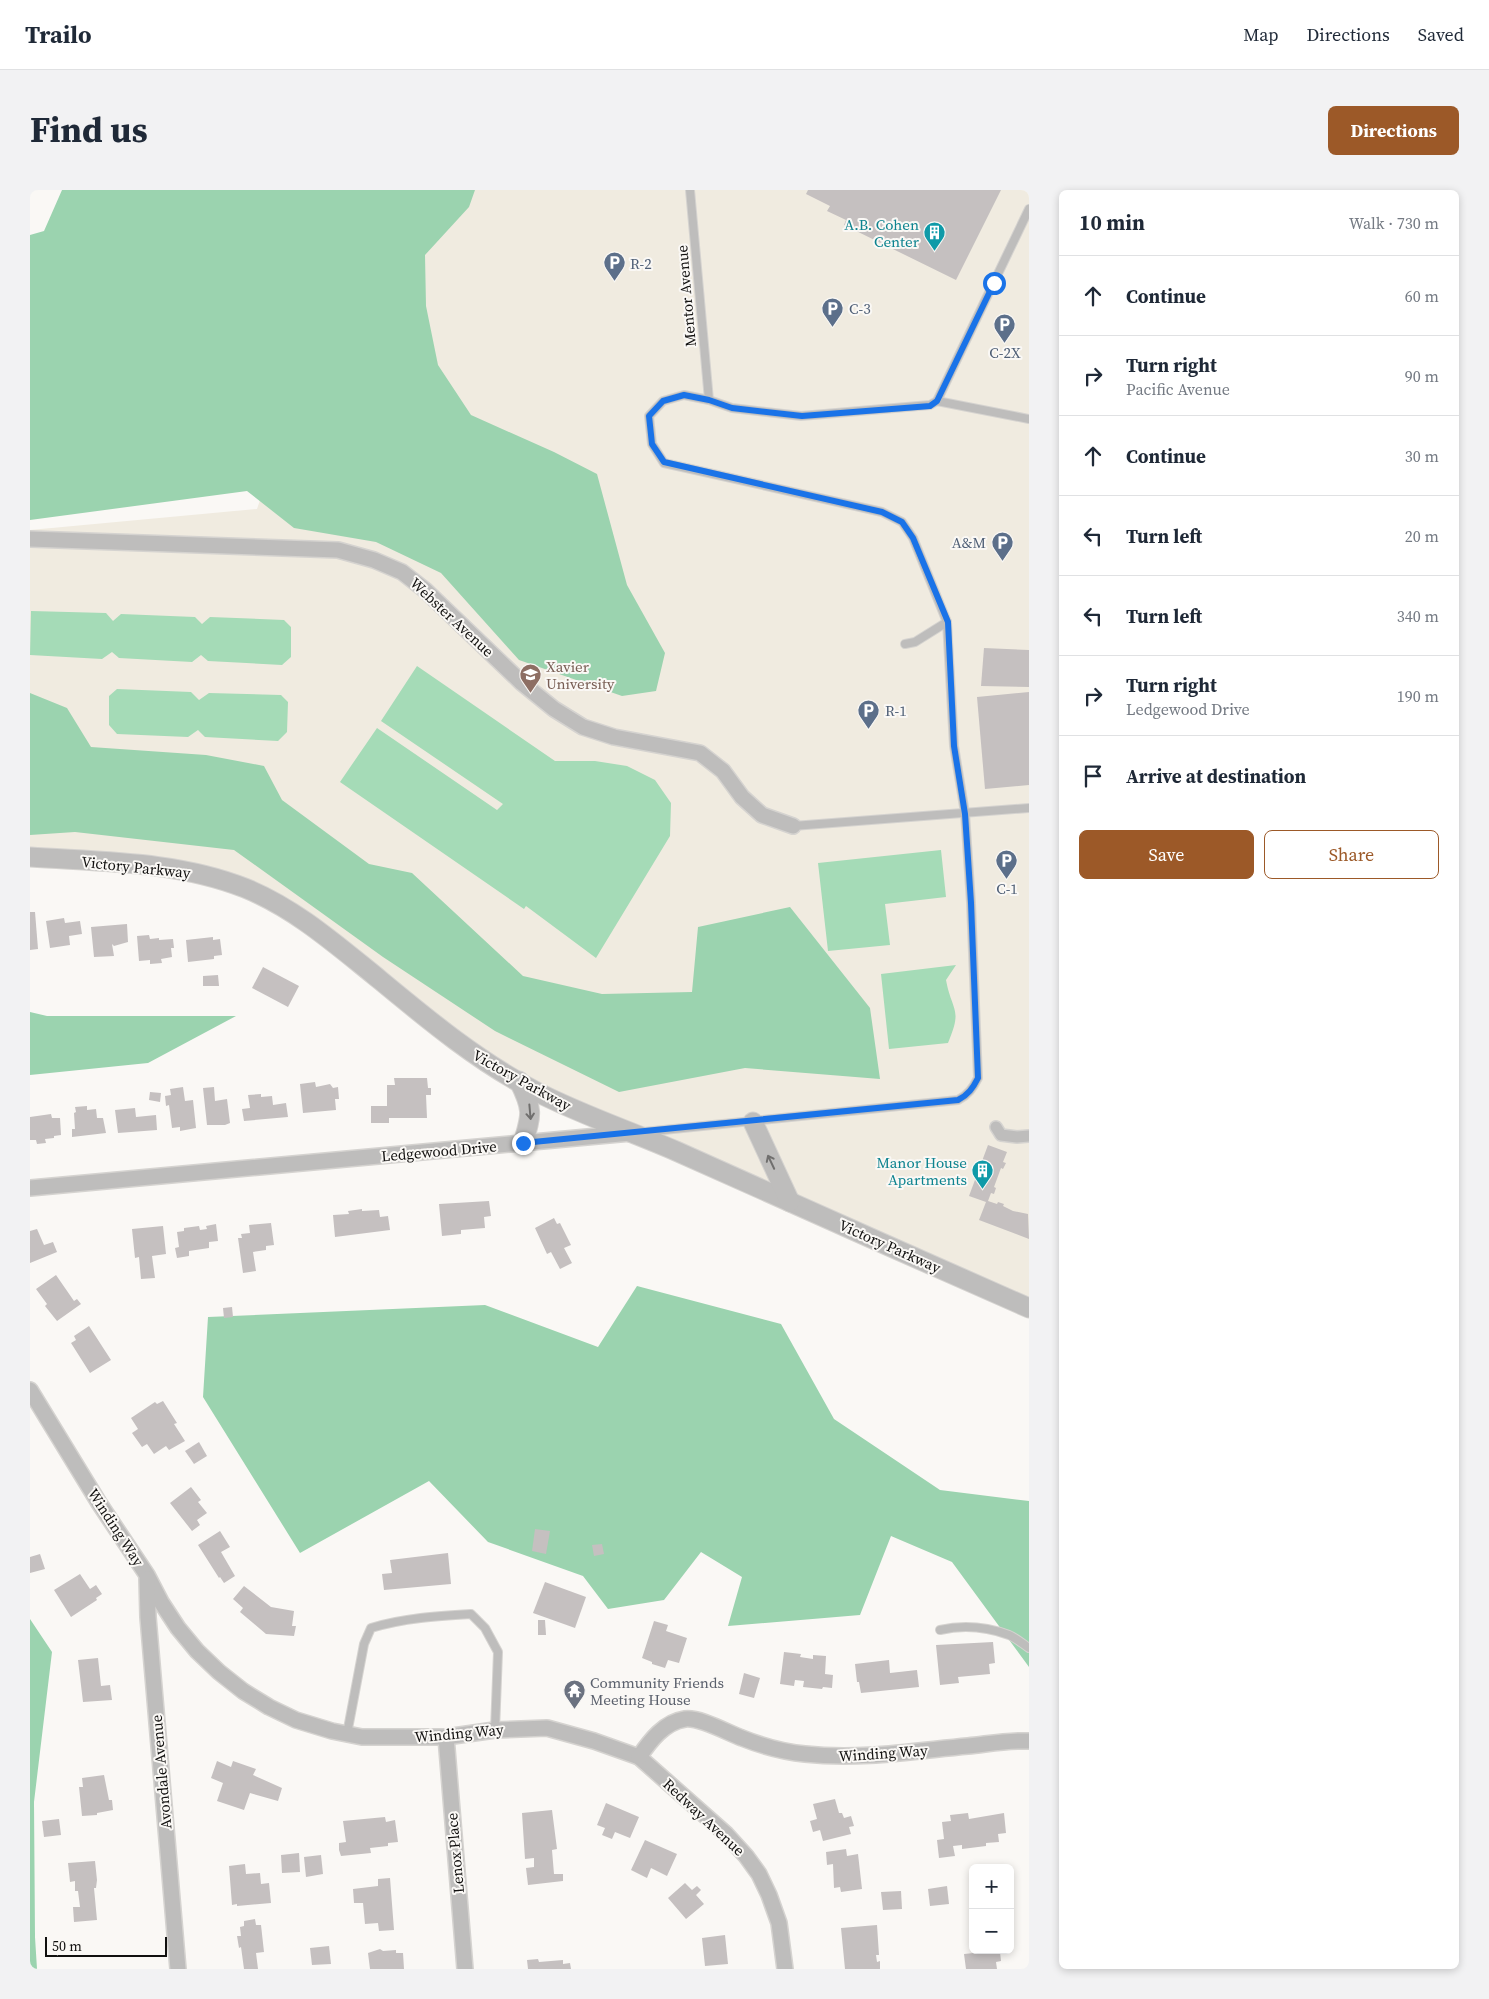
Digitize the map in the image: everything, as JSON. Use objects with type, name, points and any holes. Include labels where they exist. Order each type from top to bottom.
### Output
[{"type":"street","name":"Webster Avenue","points":[[30,539],[338,550],[374,560],[402,572],[425,590],[522,683],[554,708],[583,727],[614,736],[700,753],[723,771],[742,797],[762,815],[793,826]]},
{"type":"street","name":"Victory Parkway","points":[[30,857],[170,868],[208,876],[251,891],[306,920],[448,1036],[492,1066],[519,1081],[585,1114],[634,1133],[1029,1308]]},
{"type":"street","points":[[519,1081],[528,1099],[531,1117],[523,1143]]},
{"type":"street","points":[[753,1122],[790,1202]]},
{"type":"street","points":[[996,1127],[1001,1136],[1029,1136]]},
{"type":"street","name":"Ledgewood Drive","points":[[30,1188],[634,1133]]},
{"type":"street","name":"Winding Way","points":[[30,1390],[178,1628],[197,1651],[243,1691],[269,1707],[296,1720],[362,1737],[446,1737],[495,1730],[548,1728],[594,1741],[639,1757],[649,1741],[658,1733],[686,1719],[711,1724],[770,1748],[830,1757],[861,1757],[1029,1741]]},
{"type":"street","name":"Avondale Avenue","points":[[147,1576],[148,1617],[178,1969]]},
{"type":"street","name":"Lenox Place","points":[[446,1737],[465,1969]]},
{"type":"street","name":"Redway Avenue","points":[[639,1757],[726,1834],[746,1856],[769,1894],[779,1923],[785,1969]]},
{"type":"lane","name":"Mentor Avenue","points":[[690,190],[709,400]]},
{"type":"lane","points":[[965,814],[954,746],[948,622],[913,538],[902,522],[882,512],[664,462],[652,444],[649,416],[663,401],[684,395],[709,400],[732,408],[802,416],[930,406],[937,401],[1029,209]]},
{"type":"lane","points":[[937,401],[1029,419]]},
{"type":"lane","points":[[905,644],[915,642],[948,622]]},
{"type":"lane","points":[[793,826],[1029,808]]},
{"type":"lane","name":"Ledgewood Drive","points":[[634,1133],[958,1100],[965,1096],[973,1088],[978,1078],[975,976],[965,814]]},
{"type":"lane","points":[[347,1734],[364,1644],[371,1628],[394,1621],[430,1616],[471,1614],[485,1628],[498,1652],[495,1730]]},
{"type":"lane","points":[[940,1630],[955,1627],[984,1629],[1010,1635],[1029,1648]]},
{"type":"shaded area","name":"Xavier University","points":[[366,190],[1029,190],[1029,1308],[538,1092],[244,888],[30,857],[30,530],[257,509]]},
{"type":"green space","points":[[62,190],[475,190],[469,207],[425,255],[426,306],[438,365],[471,415],[554,452],[597,474],[627,585],[665,653],[656,691],[622,696],[519,660],[441,573],[376,542],[294,528],[247,491],[30,520],[30,235],[44,231]]},
{"type":"green space","points":[[31,611],[106,613],[113,621],[121,614],[195,617],[202,624],[210,617],[284,620],[291,627],[291,657],[282,665],[208,661],[201,655],[192,662],[119,658],[112,652],[102,659],[30,655]]},
{"type":"green space","points":[[417,666],[555,761],[595,761],[627,766],[655,780],[671,803],[670,836],[596,958],[526,906],[524,909],[340,782],[377,728],[497,810],[503,804],[381,721]]},
{"type":"green space","points":[[117,689],[191,692],[199,700],[209,693],[281,695],[288,702],[287,732],[278,741],[205,737],[198,730],[188,737],[117,734],[109,725],[109,696]]},
{"type":"green space","points":[[30,693],[67,708],[91,747],[206,755],[264,766],[282,800],[369,864],[412,873],[523,976],[602,994],[692,992],[698,927],[790,907],[870,1008],[880,1079],[745,1068],[619,1092],[495,1031],[383,957],[234,850],[75,832],[30,835]]},
{"type":"green space","points":[[941,850],[946,897],[885,904],[890,945],[828,951],[818,863]]},
{"type":"green space","points":[[956,965],[946,980],[956,1016],[948,1043],[889,1049],[881,974]]},
{"type":"green space","points":[[30,1012],[47,1016],[236,1016],[148,1063],[30,1075]]},
{"type":"green space","points":[[637,1286],[781,1324],[834,1419],[940,1490],[1029,1501],[1029,1667],[952,1562],[891,1536],[860,1615],[728,1626],[742,1577],[701,1552],[664,1600],[608,1609],[583,1576],[488,1542],[429,1481],[300,1553],[203,1397],[208,1317],[485,1305],[598,1347]]},
{"type":"green space","points":[[30,1619],[52,1652],[34,1802],[37,1969],[30,1969]]},
{"type":"building","name":"A.B. Cohen Center","points":[[808,190],[1001,190],[956,280],[844,225],[846,220],[827,211],[830,206],[806,194]]},
{"type":"building","points":[[984,648],[1029,650],[1029,687],[981,686]]},
{"type":"building","points":[[1029,692],[1029,785],[985,789],[977,697]]},
{"type":"building","points":[[30,912],[35,912],[38,949],[30,950]]},
{"type":"building","points":[[64,918],[65,923],[80,921],[82,934],[69,936],[70,945],[50,948],[46,921]]},
{"type":"building","points":[[127,924],[128,942],[114,946],[112,944],[114,956],[94,957],[91,927]]},
{"type":"building","points":[[149,935],[150,939],[173,939],[172,957],[161,959],[162,963],[150,964],[150,960],[139,961],[137,936]]},
{"type":"building","points":[[213,937],[213,940],[220,939],[222,955],[214,956],[214,959],[188,962],[186,940]]},
{"type":"building","points":[[263,967],[299,986],[288,1007],[252,988]]},
{"type":"building","points":[[218,975],[219,986],[203,986],[203,976]]},
{"type":"building","points":[[394,1078],[427,1078],[428,1088],[431,1088],[431,1095],[426,1095],[427,1118],[389,1118],[389,1123],[371,1123],[371,1106],[387,1106],[387,1085],[395,1085]]},
{"type":"building","points":[[315,1082],[316,1087],[330,1084],[333,1088],[338,1087],[339,1099],[335,1099],[336,1110],[303,1113],[300,1084]]},
{"type":"building","points":[[183,1087],[185,1101],[193,1100],[196,1128],[180,1131],[180,1127],[172,1128],[169,1105],[166,1106],[165,1096],[171,1095],[170,1089]]},
{"type":"building","points":[[214,1087],[215,1101],[227,1099],[230,1123],[225,1125],[207,1125],[203,1088]]},
{"type":"building","points":[[150,1092],[161,1093],[160,1102],[149,1100]]},
{"type":"building","points":[[261,1094],[261,1097],[272,1096],[273,1105],[286,1103],[288,1117],[244,1121],[242,1109],[250,1108],[248,1095]]},
{"type":"building","points":[[87,1106],[87,1110],[96,1109],[97,1118],[103,1118],[106,1133],[72,1137],[72,1129],[75,1129],[75,1107]]},
{"type":"building","points":[[135,1108],[136,1117],[156,1115],[157,1130],[118,1133],[115,1110]]},
{"type":"building","points":[[51,1114],[52,1118],[60,1118],[61,1135],[45,1139],[46,1143],[37,1144],[36,1140],[30,1140],[30,1117]]},
{"type":"building","name":"Manor House Apartments","points":[[988,1145],[1007,1152],[1003,1162],[1006,1163],[1003,1169],[1001,1168],[994,1187],[996,1188],[994,1194],[991,1193],[988,1201],[997,1204],[998,1202],[1013,1211],[1028,1214],[1029,1239],[979,1220],[986,1202],[969,1196]]},
{"type":"building","points":[[489,1201],[491,1216],[484,1217],[485,1228],[461,1230],[461,1234],[442,1236],[439,1204]]},
{"type":"building","points":[[362,1209],[362,1211],[379,1210],[380,1217],[388,1216],[390,1230],[335,1237],[333,1215],[349,1214],[348,1211]]},
{"type":"building","points":[[554,1218],[557,1224],[560,1223],[571,1245],[564,1248],[572,1263],[560,1269],[551,1252],[547,1254],[535,1228]]},
{"type":"building","points":[[271,1223],[274,1245],[266,1246],[266,1250],[253,1252],[256,1271],[243,1273],[238,1238],[242,1238],[241,1234],[250,1233],[249,1225]]},
{"type":"building","points":[[216,1224],[218,1241],[209,1242],[209,1248],[189,1251],[189,1256],[177,1258],[175,1248],[179,1247],[177,1232],[184,1231],[184,1228],[199,1226],[200,1230],[207,1229],[206,1226]]},
{"type":"building","points":[[163,1226],[166,1254],[152,1256],[155,1278],[141,1279],[139,1257],[135,1258],[132,1229]]},
{"type":"building","points":[[37,1229],[44,1245],[53,1242],[57,1252],[30,1263],[30,1231]]},
{"type":"building","points":[[56,1275],[74,1301],[77,1299],[81,1304],[57,1321],[45,1306],[47,1304],[36,1289]]},
{"type":"building","points":[[232,1307],[233,1317],[224,1318],[223,1308]]},
{"type":"building","points":[[89,1326],[111,1360],[90,1373],[71,1343],[76,1340],[74,1336]]},
{"type":"building","points":[[163,1401],[177,1423],[174,1424],[185,1441],[169,1450],[166,1446],[154,1454],[147,1444],[142,1447],[132,1433],[138,1429],[131,1418],[155,1402],[157,1404]]},
{"type":"building","points":[[199,1442],[207,1456],[194,1464],[185,1451]]},
{"type":"building","points":[[191,1487],[201,1500],[198,1502],[207,1513],[197,1520],[200,1525],[192,1531],[170,1503]]},
{"type":"building","points":[[535,1529],[550,1531],[546,1554],[532,1551]]},
{"type":"building","points":[[220,1531],[230,1547],[221,1552],[235,1576],[224,1583],[198,1545]]},
{"type":"building","points":[[602,1544],[604,1554],[594,1556],[592,1545]]},
{"type":"building","points":[[448,1553],[451,1584],[384,1590],[382,1574],[392,1573],[390,1560]]},
{"type":"building","points":[[40,1554],[45,1569],[30,1573],[30,1557]]},
{"type":"building","points":[[80,1574],[90,1589],[96,1585],[102,1594],[96,1598],[97,1600],[71,1617],[54,1590]]},
{"type":"building","points":[[545,1582],[586,1597],[575,1628],[533,1613]]},
{"type":"building","points":[[244,1586],[271,1607],[294,1611],[292,1626],[296,1626],[294,1636],[266,1634],[240,1612],[243,1608],[233,1599]]},
{"type":"building","points":[[538,1620],[545,1620],[546,1635],[538,1635]]},
{"type":"building","points":[[654,1621],[668,1625],[666,1631],[687,1638],[679,1663],[668,1660],[665,1668],[652,1664],[652,1662],[642,1658]]},
{"type":"building","points":[[993,1642],[995,1663],[989,1664],[990,1674],[958,1677],[959,1683],[940,1685],[936,1645]]},
{"type":"building","points":[[784,1652],[801,1654],[800,1657],[813,1659],[813,1655],[826,1656],[825,1674],[833,1675],[832,1688],[803,1687],[804,1681],[795,1680],[794,1686],[780,1684]]},
{"type":"building","points":[[98,1658],[101,1686],[110,1685],[112,1700],[83,1702],[78,1660]]},
{"type":"building","points":[[889,1660],[890,1673],[917,1670],[919,1687],[861,1693],[859,1682],[857,1682],[855,1664]]},
{"type":"building","points":[[744,1673],[760,1678],[754,1698],[739,1694]]},
{"type":"building","points":[[217,1761],[231,1767],[233,1761],[256,1769],[253,1775],[282,1788],[278,1801],[250,1793],[244,1810],[217,1801],[223,1783],[211,1778]]},
{"type":"building","points":[[104,1775],[109,1800],[112,1800],[113,1810],[97,1813],[97,1815],[82,1816],[79,1787],[83,1787],[82,1778]]},
{"type":"building","points":[[835,1799],[839,1813],[842,1813],[844,1818],[851,1816],[854,1826],[849,1827],[851,1834],[823,1841],[820,1830],[813,1832],[810,1821],[817,1819],[813,1804]]},
{"type":"building","points":[[606,1803],[639,1817],[630,1838],[615,1832],[612,1839],[602,1835],[605,1828],[597,1825]]},
{"type":"building","points":[[552,1810],[557,1849],[552,1850],[554,1874],[563,1874],[563,1881],[528,1885],[526,1868],[534,1867],[534,1858],[525,1859],[522,1813]]},
{"type":"building","points":[[968,1813],[969,1819],[1004,1813],[1006,1833],[998,1834],[999,1842],[986,1843],[986,1846],[962,1849],[962,1845],[953,1846],[955,1856],[939,1858],[937,1840],[944,1839],[942,1822],[951,1821],[950,1815]]},
{"type":"building","points":[[385,1817],[386,1822],[395,1820],[398,1842],[388,1843],[388,1846],[370,1848],[371,1853],[341,1856],[339,1843],[346,1842],[343,1821]]},
{"type":"building","points":[[59,1819],[61,1835],[44,1837],[42,1821]]},
{"type":"building","points":[[645,1840],[677,1854],[667,1876],[651,1868],[647,1878],[631,1870]]},
{"type":"building","points":[[846,1849],[847,1856],[858,1854],[862,1889],[841,1892],[840,1887],[834,1888],[833,1864],[827,1865],[826,1852]]},
{"type":"building","points":[[299,1853],[300,1872],[282,1873],[281,1855]]},
{"type":"building","points":[[321,1855],[323,1874],[306,1877],[304,1857]]},
{"type":"building","points":[[95,1861],[97,1880],[96,1888],[94,1888],[97,1920],[74,1922],[73,1907],[80,1907],[78,1891],[75,1891],[75,1881],[70,1882],[68,1863]]},
{"type":"building","points":[[245,1864],[246,1874],[260,1873],[261,1884],[269,1883],[271,1903],[232,1905],[229,1866]]},
{"type":"building","points":[[390,1878],[394,1930],[379,1931],[378,1923],[365,1924],[363,1903],[354,1903],[353,1889],[378,1886],[378,1879]]},
{"type":"building","points":[[685,1883],[692,1890],[697,1886],[701,1890],[696,1895],[704,1904],[686,1919],[668,1898]]},
{"type":"building","points":[[947,1886],[949,1904],[930,1906],[928,1889]]},
{"type":"building","points":[[901,1891],[902,1909],[883,1910],[881,1892]]},
{"type":"building","points":[[255,1919],[256,1925],[261,1925],[264,1952],[256,1953],[258,1969],[244,1969],[241,1947],[239,1948],[237,1936],[241,1936],[240,1927],[244,1926],[244,1921]]},
{"type":"building","points":[[877,1925],[879,1955],[876,1955],[877,1962],[880,1961],[880,1969],[845,1969],[841,1928]]},
{"type":"building","points":[[725,1935],[728,1964],[705,1966],[702,1938]]},
{"type":"building","points":[[329,1946],[331,1964],[312,1965],[310,1948]]},
{"type":"building","points":[[380,1949],[383,1951],[396,1950],[396,1953],[403,1953],[404,1969],[370,1969],[368,1953]]},
{"type":"building","points":[[964,1954],[1000,1954],[1001,1961],[996,1962],[997,1969],[966,1969]]},
{"type":"building","points":[[538,1959],[539,1962],[563,1960],[563,1964],[570,1963],[571,1969],[528,1969],[527,1960]]},
{"type":"place","name":"A.B. Cohen Center","points":[[935,252]]},
{"type":"place","name":"R-2","points":[[614,282]]},
{"type":"place","name":"C-3","points":[[833,327]]},
{"type":"place","name":"C-2X","points":[[1005,343]]},
{"type":"place","name":"A&M","points":[[1002,561]]},
{"type":"place","name":"Xavier University","points":[[530,694]]},
{"type":"place","name":"R-1","points":[[869,729]]},
{"type":"place","name":"C-1","points":[[1007,879]]},
{"type":"place","name":"Manor House Apartments","points":[[983,1190]]},
{"type":"place","name":"Community Friends Meeting House","points":[[574,1710]]},
{"type":"route","points":[[523,1143],[753,1122],[958,1100],[973,1088],[978,1078],[976,1062],[975,976],[965,814],[954,746],[948,622],[913,538],[902,522],[882,512],[664,462],[652,444],[649,416],[663,401],[684,395],[709,400],[732,408],[802,416],[919,405],[930,406],[937,401],[994,283]]}]
